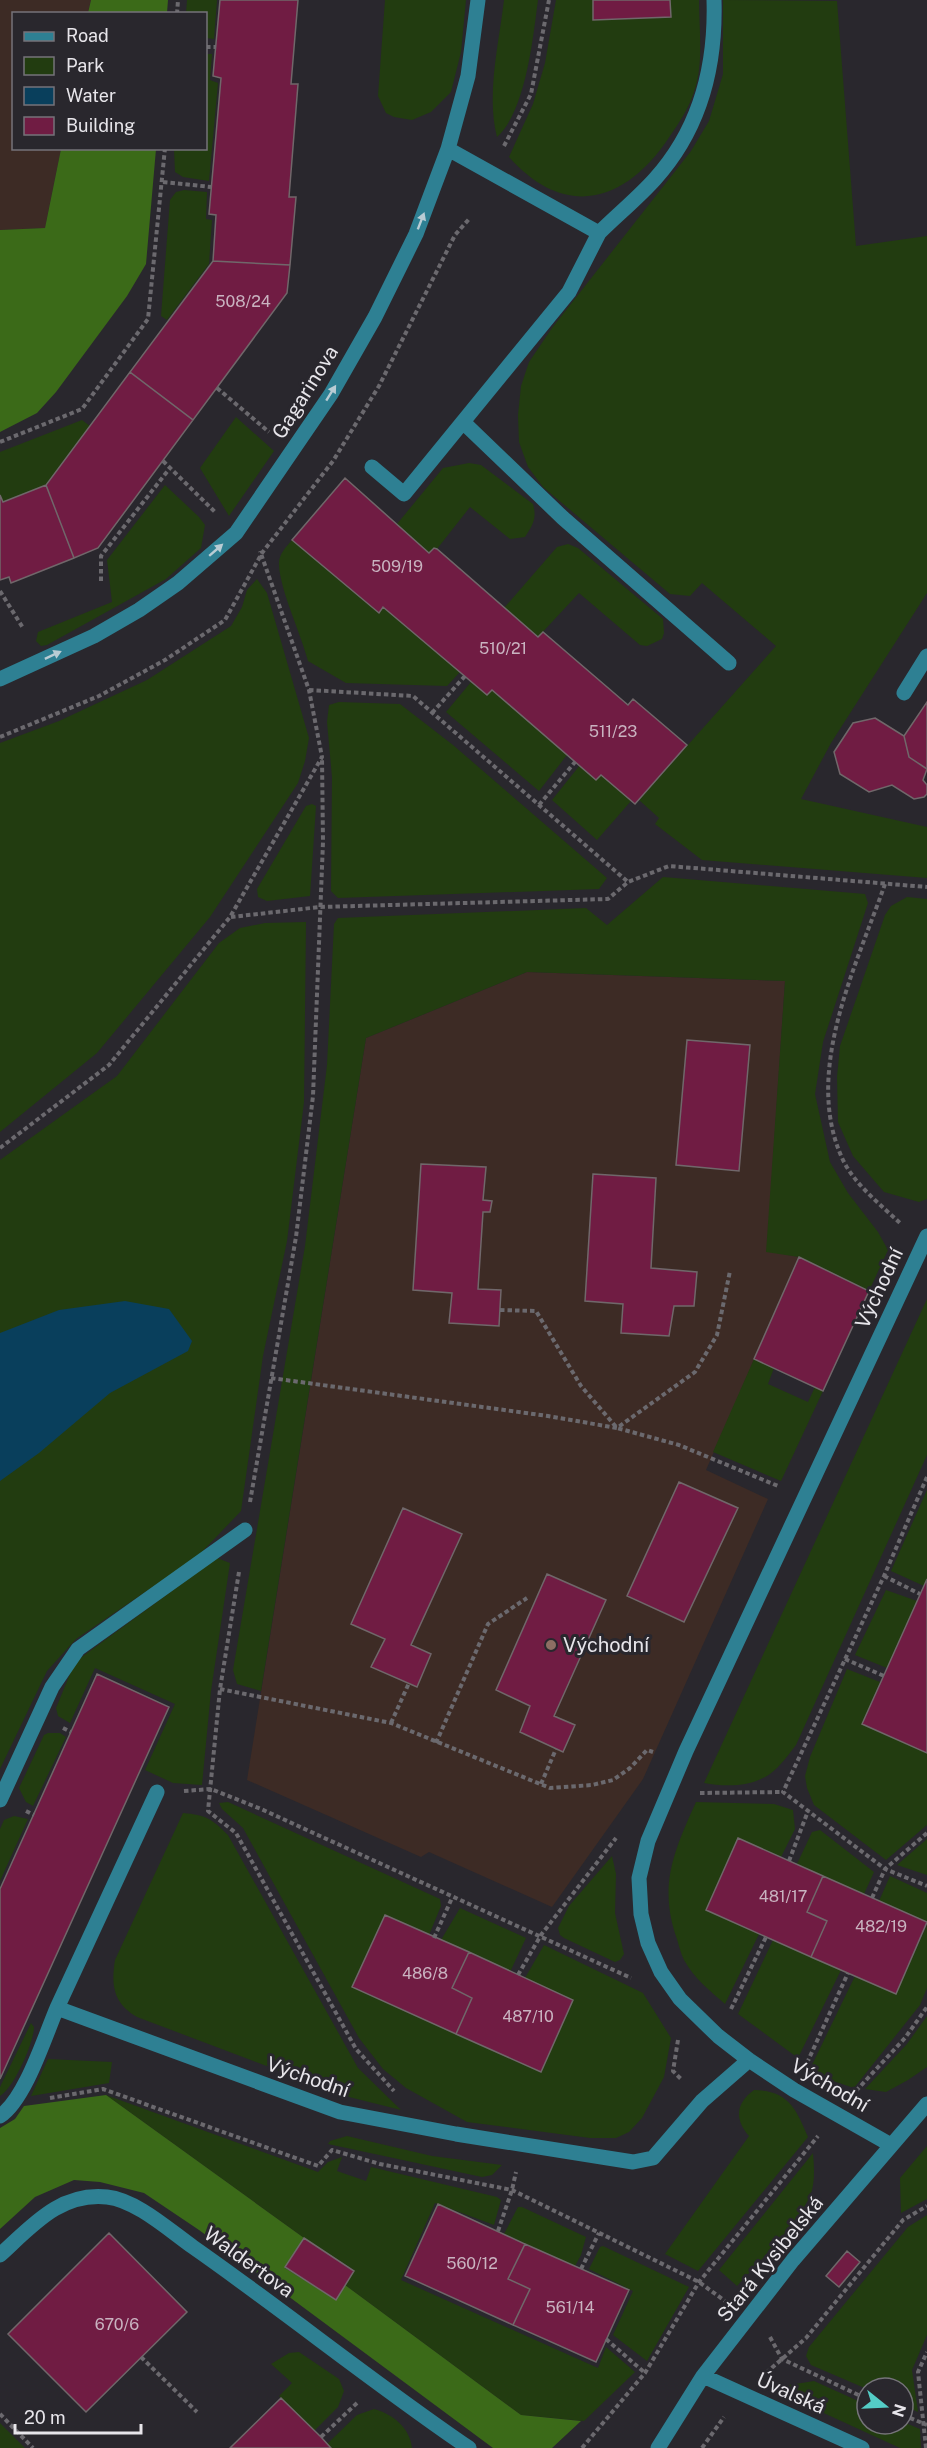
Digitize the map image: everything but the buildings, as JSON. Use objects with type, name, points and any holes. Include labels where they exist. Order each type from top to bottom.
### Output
[{"type":"street","name":"Gagarinova","points":[[0,679],[94,636],[139,610],[178,583],[236,533],[331,394],[375,317],[416,234],[448,149],[468,76],[478,0]]},
{"type":"street","points":[[372,467],[405,494],[569,292],[599,233],[655,179],[680,147],[696,113],[710,70],[714,0]]},
{"type":"street","points":[[448,149],[599,233]]},
{"type":"street","points":[[463,422],[563,518],[729,663]]},
{"type":"street","points":[[904,693],[927,656]]},
{"type":"street","name":"Východní","points":[[891,2145],[794,2090],[748,2060],[718,2036],[680,1999],[661,1972],[648,1943],[641,1914],[639,1878],[648,1841],[667,1794],[926,1237]]},
{"type":"street","points":[[0,1800],[52,1687],[78,1649],[246,1530]]},
{"type":"street","points":[[5,2111],[21,2092],[57,2008],[157,1792]]},
{"type":"street","name":"Východní","points":[[57,2008],[340,2112],[522,2145],[633,2162],[653,2158],[702,2101],[748,2060]]},
{"type":"street","name":"Stará Kysibelská","points":[[658,2448],[703,2376],[793,2260],[927,2104]]},
{"type":"street","name":"Waldertova","points":[[0,2255],[48,2212],[65,2201],[108,2197],[133,2205],[250,2286],[377,2384],[465,2447]]},
{"type":"street","name":"Úvalská","points":[[703,2376],[861,2448]]},
{"type":"path","points":[[504,146],[531,94],[549,0]]},
{"type":"path","points":[[207,46],[216,47]]},
{"type":"path","points":[[0,442],[82,409],[148,319],[165,150]]},
{"type":"path","points":[[163,182],[211,187]]},
{"type":"path","points":[[217,388],[292,452]]},
{"type":"path","points":[[163,461],[236,533],[262,553],[309,690],[322,757],[323,842],[313,1096],[297,1237],[271,1378],[220,1689],[208,1811],[236,1833],[356,2049],[396,2093]]},
{"type":"path","points":[[101,581],[101,556],[170,468]]},
{"type":"path","points":[[0,591],[23,628]]},
{"type":"path","points":[[432,713],[465,676]]},
{"type":"path","points":[[309,690],[413,696],[628,882]]},
{"type":"path","points":[[0,1148],[109,1065],[230,917],[322,757]]},
{"type":"path","points":[[539,805],[575,762]]},
{"type":"path","points":[[230,917],[320,907],[608,899],[628,882],[669,866],[927,887]]},
{"type":"path","points":[[885,884],[838,1015],[828,1075],[831,1126],[844,1162],[868,1193],[905,1228],[926,1237]]},
{"type":"path","points":[[617,1428],[695,1372],[717,1335],[730,1271]]},
{"type":"path","points":[[500,1310],[536,1311],[581,1386],[617,1428]]},
{"type":"path","points":[[271,1378],[548,1416],[617,1428],[678,1445],[785,1489]]},
{"type":"path","points":[[783,1792],[884,1576],[927,1476]]},
{"type":"path","points":[[884,1576],[920,1594]]},
{"type":"path","points":[[436,1743],[488,1624],[527,1598]]},
{"type":"path","points":[[845,1659],[884,1676]]},
{"type":"path","points":[[392,1723],[409,1683]]},
{"type":"path","points":[[220,1689],[392,1723],[550,1788],[592,1785],[613,1780],[630,1768],[647,1750],[655,1753]]},
{"type":"path","points":[[541,1784],[556,1749]]},
{"type":"path","points":[[157,1792],[211,1789],[261,1809],[452,1898],[541,1935],[637,1981]]},
{"type":"path","points":[[667,1794],[783,1792],[885,1869],[927,1886]]},
{"type":"path","points":[[789,1861],[808,1811]]},
{"type":"path","points":[[872,1898],[885,1869],[927,1833]]},
{"type":"path","points":[[434,1938],[452,1898]]},
{"type":"path","points":[[718,2036],[766,1937]]},
{"type":"path","points":[[794,2090],[848,1973]]},
{"type":"path","points":[[582,2448],[645,2373],[699,2282],[836,2113],[905,2038],[927,2007]]},
{"type":"path","points":[[5,2111],[103,2089],[318,2166],[332,2150],[380,2164],[512,2190],[699,2282],[767,2331],[782,2359],[855,2392]]},
{"type":"path","points":[[498,2231],[512,2190],[522,2145]]},
{"type":"path","points":[[702,2448],[741,2394],[806,2338],[903,2220],[927,2206]]},
{"type":"path","points":[[581,2269],[599,2233]]},
{"type":"path","points":[[606,2339],[645,2373]]},
{"type":"path","points":[[926,2448],[918,2373],[927,2352]]},
{"type":"path","points":[[141,2357],[197,2412]]},
{"type":"path","points":[[321,2437],[377,2384]]},
{"type":"path","points":[[0,2414],[33,2448]]},
{"type":"shaded area","points":[[0,0],[91,0],[88,12],[12,12],[12,150],[61,150],[45,228],[0,230]]},
{"type":"shaded area","points":[[527,972],[785,981],[767,1251],[799,1257],[706,1470],[768,1499],[643,1779],[552,1907],[429,1852],[421,1857],[247,1780],[366,1038]]},
{"type":"green space","points":[[91,0],[168,0],[167,12],[88,12]]},
{"type":"green space","points":[[187,0],[217,0],[214,39],[207,38],[207,12],[186,12]]},
{"type":"green space","points":[[385,0],[466,0],[461,52],[451,92],[431,112],[412,120],[386,113],[378,96]]},
{"type":"green space","points":[[504,0],[538,0],[527,73],[515,110],[497,137],[493,87]]},
{"type":"green space","points":[[556,0],[593,0],[593,20],[670,17],[670,0],[699,0],[699,70],[687,110],[653,158],[635,176],[615,189],[595,195],[574,196],[552,190],[531,177],[509,157],[533,104],[545,63]]},
{"type":"green space","points":[[723,0],[837,1],[856,246],[927,236],[927,593],[831,743],[801,799],[927,827],[927,878],[702,860],[655,824],[659,818],[639,800],[776,646],[702,583],[690,596],[670,594],[543,487],[528,467],[519,442],[518,415],[521,386],[529,362],[552,328],[691,151],[709,121],[723,74]]},
{"type":"green space","points":[[207,54],[212,54],[210,80],[218,83],[209,181],[183,177],[175,172],[174,150],[207,150]]},
{"type":"green space","points":[[61,150],[156,150],[146,264],[127,296],[56,392],[37,413],[0,432],[0,230],[45,228]]},
{"type":"green space","points":[[184,190],[207,192],[206,219],[212,220],[209,264],[167,320],[161,316],[170,200],[176,192]]},
{"type":"green space","points":[[236,417],[274,451],[229,516],[200,468]]},
{"type":"green space","points":[[82,420],[90,426],[46,485],[3,502],[0,495],[0,452]]},
{"type":"green space","points":[[469,463],[481,465],[533,504],[535,513],[532,525],[525,537],[510,539],[470,507],[437,549],[434,548],[429,553],[397,524],[443,468]]},
{"type":"green space","points":[[165,485],[205,525],[201,548],[166,579],[47,645],[41,646],[36,641],[38,632],[112,602],[107,560]]},
{"type":"green space","points":[[292,540],[378,612],[383,607],[460,672],[447,686],[346,683],[308,661],[280,575],[280,558]]},
{"type":"green space","points":[[568,544],[578,548],[663,619],[662,639],[647,646],[640,645],[579,593],[538,637],[504,608],[557,547]]},
{"type":"green space","points":[[257,579],[267,593],[309,738],[298,783],[210,917],[97,1053],[0,1132],[0,743],[59,721],[147,680],[231,626],[242,607],[247,590]]},
{"type":"green space","points":[[471,682],[487,695],[492,690],[567,755],[539,791],[446,712]]},
{"type":"green space","points":[[339,702],[400,704],[453,745],[607,878],[599,889],[338,898],[331,891],[332,777],[327,722],[329,705]]},
{"type":"green space","points":[[580,765],[601,775],[631,801],[597,840],[552,800]]},
{"type":"green space","points":[[312,804],[316,806],[310,896],[267,901],[258,897],[257,889],[306,806]]},
{"type":"green space","points":[[663,877],[865,894],[868,903],[823,1042],[815,1094],[830,1162],[848,1193],[878,1232],[888,1250],[869,1291],[799,1257],[766,1252],[785,981],[527,972],[366,1038],[261,1691],[237,1684],[233,1670],[305,1246],[327,1065],[334,924],[338,918],[586,908],[607,925]]},
{"type":"green space","points":[[907,897],[927,899],[927,1199],[919,1202],[884,1192],[853,1156],[838,1122],[837,1077],[840,1046],[885,915],[891,906]]},
{"type":"green space","points":[[306,922],[304,1102],[287,1241],[263,1356],[241,1511],[198,1556],[76,1639],[47,1671],[0,1769],[0,1160],[117,1076],[219,943],[240,928],[265,923]]},
{"type":"green space","points":[[927,1299],[927,1455],[796,1745],[777,1768],[763,1778],[738,1785],[704,1783]]},
{"type":"green space","points":[[754,1359],[774,1368],[768,1384],[808,1402],[815,1387],[823,1391],[781,1481],[713,1452]]},
{"type":"green space","points":[[927,1490],[927,1579],[924,1586],[891,1571]]},
{"type":"green space","points":[[217,1558],[230,1563],[211,1691],[202,1785],[173,1783],[145,1770],[175,1704],[95,1668],[70,1723],[58,1716],[56,1708],[75,1662]]},
{"type":"green space","points":[[886,1590],[917,1601],[887,1668],[855,1655]]},
{"type":"green space","points":[[847,1669],[880,1682],[862,1724],[927,1753],[927,1825],[886,1860],[814,1805],[807,1788],[805,1776],[810,1757]]},
{"type":"green space","points":[[60,1733],[66,1737],[33,1806],[26,1802],[19,1788],[44,1735]]},
{"type":"green space","points":[[228,1802],[440,1899],[441,1906],[429,1935],[385,1915],[352,1987],[540,2071],[525,1978],[544,1945],[643,1993],[671,2038],[664,2077],[642,2118],[629,2132],[616,2138],[590,2138],[467,2122],[406,2088],[383,2069],[359,2038],[243,1828],[222,1809],[219,1803]]},
{"type":"green space","points":[[696,1802],[774,1804],[793,1810],[795,1829],[781,1857],[738,1839],[706,1910],[759,1934],[725,2004],[688,1967],[671,1920],[669,1885],[671,1869],[675,1853]]},
{"type":"green space","points":[[183,1813],[208,1819],[228,1835],[358,2068],[401,2110],[349,2097],[137,2017],[123,2006],[115,1993],[113,1977],[115,1960]]},
{"type":"green space","points":[[14,1816],[28,1819],[0,1881],[0,1829],[4,1820]]},
{"type":"green space","points":[[820,1830],[874,1872],[864,1894],[797,1864],[812,1832]]},
{"type":"green space","points":[[927,1839],[927,1875],[897,1865]]},
{"type":"green space","points":[[612,1856],[616,1874],[615,1913],[624,1954],[620,1960],[615,1962],[564,1938],[560,1935],[558,1928],[569,1906]]},
{"type":"green space","points":[[890,1876],[927,1893],[927,1922],[879,1901]]},
{"type":"green space","points":[[460,1908],[526,1938],[510,1972],[441,1940]]},
{"type":"green space","points":[[927,1925],[927,1988],[920,2005],[854,2088],[827,2079],[811,2067],[855,1976],[896,1994]]},
{"type":"green space","points":[[773,1940],[841,1970],[798,2058],[738,2014]]},
{"type":"green space","points":[[927,2016],[927,2067],[886,2092],[865,2089],[907,2044]]},
{"type":"green space","points":[[31,2023],[34,2027],[27,2053],[17,2075],[0,2096],[0,2087]]},
{"type":"green space","points":[[48,2059],[112,2062],[109,2083],[31,2096]]},
{"type":"green space","points":[[754,2090],[776,2094],[790,2103],[808,2137],[698,2271],[665,2254],[749,2136],[741,2123],[739,2112],[744,2100]]},
{"type":"green space","points":[[106,2095],[318,2172],[328,2162],[342,2157],[337,2171],[366,2181],[371,2167],[497,2197],[501,2200],[494,2225],[435,2203],[401,2280],[598,2368],[606,2347],[635,2372],[584,2421],[521,2415],[345,2285],[354,2270],[304,2238]]},
{"type":"green space","points":[[106,2095],[304,2238],[285,2268],[336,2300],[345,2285],[521,2415],[581,2421],[552,2448],[493,2448],[199,2230],[144,2193],[100,2182],[74,2180],[35,2197],[0,2229],[0,2128],[15,2119],[24,2106]]},
{"type":"green space","points":[[347,2136],[432,2156],[502,2165],[492,2175],[482,2177],[328,2144],[330,2141]]},
{"type":"green space","points":[[927,2146],[927,2199],[901,2213],[900,2178]]},
{"type":"green space","points":[[813,2153],[814,2181],[800,2214],[737,2286],[719,2270]]},
{"type":"green space","points":[[518,2207],[586,2237],[575,2266],[504,2234]]},
{"type":"green space","points":[[927,2215],[927,2335],[912,2370],[913,2376],[855,2376],[855,2384],[811,2365],[806,2356],[809,2347],[908,2227]]},
{"type":"green space","points":[[603,2246],[689,2287],[647,2361],[613,2335],[633,2291],[589,2269],[600,2247]]},
{"type":"green space","points":[[299,2352],[339,2379],[344,2391],[338,2407],[314,2431],[279,2396],[292,2383],[271,2364],[289,2353]]},
{"type":"green space","points":[[814,2381],[855,2400],[855,2427],[804,2404],[783,2386]]},
{"type":"green space","points":[[915,2391],[918,2412],[915,2411]]},
{"type":"green space","points":[[374,2409],[388,2414],[404,2428],[412,2448],[331,2448],[327,2444],[357,2415]]},
{"type":"green space","points":[[0,2423],[25,2448],[0,2448]]},
{"type":"green space","points":[[915,2427],[920,2429],[921,2448],[900,2448],[874,2436],[915,2436]]},
{"type":"water","points":[[125,1301],[169,1309],[192,1341],[188,1351],[110,1393],[39,1453],[0,1481],[0,1333],[59,1310]]},
{"type":"place","name":"Východní","points":[[551,1645]]}]
